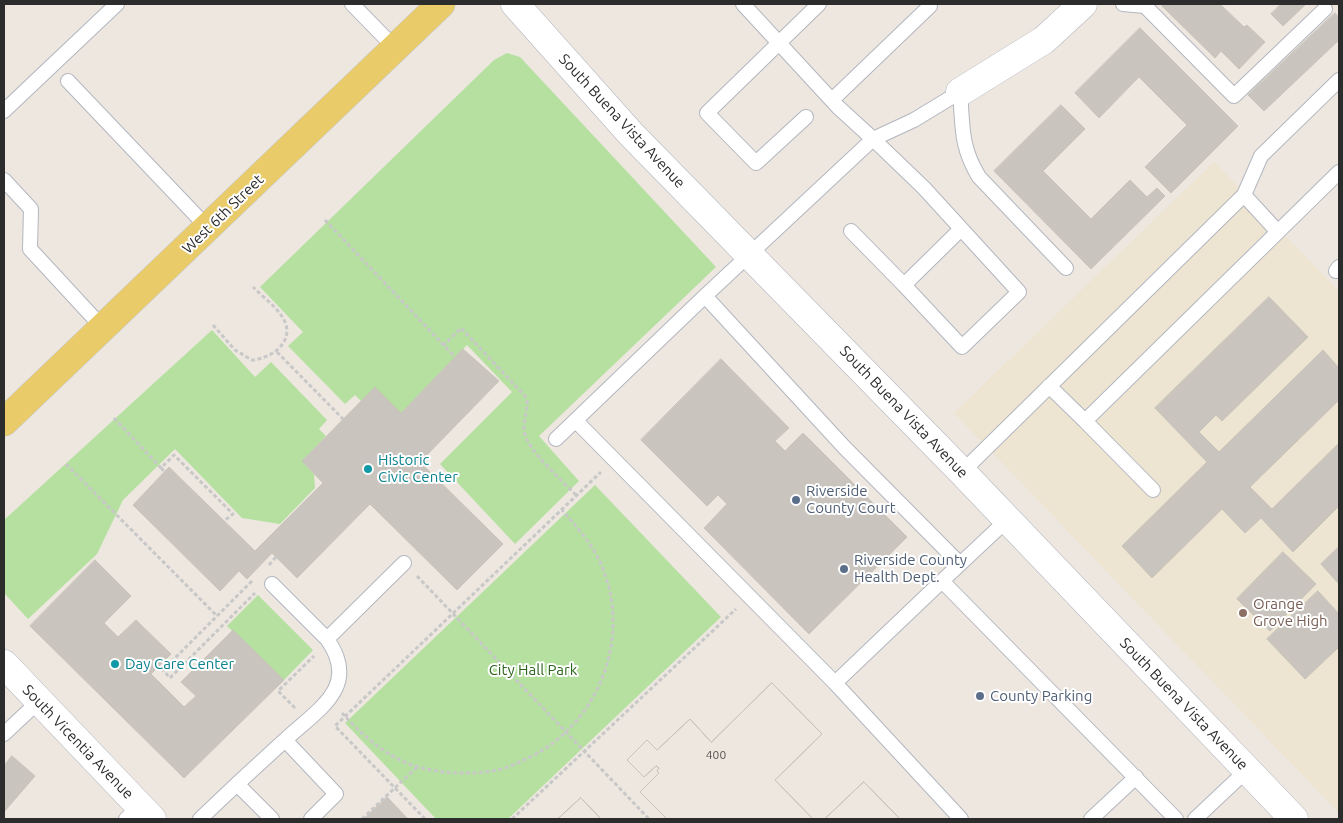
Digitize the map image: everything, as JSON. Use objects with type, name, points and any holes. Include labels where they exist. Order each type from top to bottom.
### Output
[{"type":"main road","name":"West 6th Street","points":[[4,422],[441,4]]},
{"type":"street","name":"South Buena Vista Avenue","points":[[515,4],[599,99],[962,472],[1294,819]]},
{"type":"street","points":[[960,92],[1044,40],[1083,4]]},
{"type":"street","name":"South Vicentia Avenue","points":[[4,664],[139,815]]},
{"type":"lane","points":[[4,111],[117,4]]},
{"type":"lane","points":[[352,4],[395,48]]},
{"type":"lane","points":[[743,4],[832,100],[961,229],[1019,292],[962,347],[851,231]]},
{"type":"lane","points":[[806,118],[756,163],[706,113],[819,4]]},
{"type":"lane","points":[[1123,4],[1146,5],[1234,96],[1325,9]]},
{"type":"lane","points":[[832,100],[930,6]]},
{"type":"lane","points":[[962,472],[1244,195],[1262,156],[1339,80]]},
{"type":"lane","points":[[68,81],[208,228]]},
{"type":"lane","points":[[556,439],[749,254],[873,139],[914,120],[960,92],[964,148],[979,177],[1066,268]]},
{"type":"lane","points":[[1085,421],[1339,172]]},
{"type":"lane","points":[[4,180],[31,209],[30,249],[103,328]]},
{"type":"lane","points":[[1244,195],[1278,232]]},
{"type":"lane","points":[[904,285],[961,229]]},
{"type":"lane","points":[[705,296],[844,447],[960,564]]},
{"type":"lane","points":[[1049,386],[1152,490]]},
{"type":"lane","points":[[576,420],[835,683],[961,819]]},
{"type":"lane","points":[[835,683],[1007,520]]},
{"type":"lane","points":[[327,639],[404,563]]},
{"type":"lane","points":[[942,581],[1176,819]]},
{"type":"lane","points":[[200,819],[328,699],[339,683],[340,667],[337,653],[327,639],[272,584]]},
{"type":"lane","points":[[4,734],[39,701]]},
{"type":"lane","points":[[285,740],[336,794],[310,819]]},
{"type":"lane","points":[[1195,819],[1246,770]]},
{"type":"lane","points":[[1092,819],[1136,778]]},
{"type":"lane","points":[[237,784],[272,819]]},
{"type":"path","points":[[325,220],[455,357]]},
{"type":"path","points":[[213,325],[236,350],[252,360],[270,357],[277,352],[283,343],[285,324],[281,315],[253,287]]},
{"type":"path","points":[[444,346],[461,328],[527,398],[528,411],[524,429],[527,443],[576,496]]},
{"type":"path","points":[[277,352],[343,419]]},
{"type":"path","points":[[114,418],[165,472]]},
{"type":"path","points":[[161,468],[174,455],[232,514],[224,521]]},
{"type":"path","points":[[425,819],[335,726],[614,459]]},
{"type":"path","points":[[66,464],[218,616]]},
{"type":"path","points":[[318,651],[278,691],[296,708],[328,699],[390,754],[417,767],[443,772],[470,773],[499,770],[548,748],[583,713],[598,690],[608,664],[614,637],[614,611],[608,583],[598,558],[582,533],[562,510]]},
{"type":"path","points":[[266,568],[276,557]]},
{"type":"path","points":[[404,563],[649,819]]},
{"type":"path","points":[[258,590],[170,678],[163,670],[259,575]]},
{"type":"path","points":[[512,819],[749,596]]},
{"type":"path","points":[[362,819],[417,767]]},
{"type":"shaded area","name":"Orange Grove High","points":[[1214,162],[1339,291],[1339,813],[954,413]]},
{"type":"green space","points":[[507,53],[520,57],[716,267],[539,436],[579,481],[515,544],[440,464],[512,392],[467,345],[401,413],[375,387],[361,401],[355,395],[345,404],[288,346],[303,332],[260,287],[494,60]]},
{"type":"green space","points":[[212,330],[255,377],[271,362],[327,420],[319,429],[326,436],[302,461],[314,474],[315,488],[280,524],[242,518],[175,449],[123,500],[97,554],[28,619],[4,593],[4,520]]},
{"type":"green space","name":"City Hall Park","points":[[595,485],[721,617],[508,819],[436,819],[345,723]]},
{"type":"green space","points":[[258,595],[313,650],[284,680],[227,626]]},
{"type":"building","points":[[1165,4],[1220,4],[1244,27],[1247,25],[1265,42],[1239,69],[1221,51],[1215,58],[1162,6]]},
{"type":"building","points":[[1281,4],[1306,4],[1283,26],[1271,14]]},
{"type":"building","points":[[1335,13],[1339,18],[1339,40],[1264,111],[1248,95]]},
{"type":"building","points":[[1140,28],[1238,126],[1171,193],[1145,167],[1187,125],[1139,77],[1099,118],[1075,93]]},
{"type":"building","points":[[1061,105],[1085,129],[1043,171],[1091,219],[1130,180],[1147,197],[1157,188],[1165,196],[1091,269],[994,171]]},
{"type":"building","points":[[1269,297],[1308,337],[1222,421],[1216,415],[1199,432],[1219,452],[1323,350],[1339,368],[1339,400],[1250,487],[1272,509],[1339,443],[1339,506],[1293,552],[1261,518],[1245,533],[1222,509],[1152,578],[1122,546],[1207,462],[1155,408]]},
{"type":"building","name":"Historic Civic Center","points":[[463,349],[499,381],[420,462],[503,544],[457,590],[370,504],[297,578],[272,553],[247,579],[239,571],[220,591],[133,505],[169,467],[255,551],[323,483],[302,461],[375,387],[401,413]]},
{"type":"building","name":"Riverside County Court","points":[[721,359],[789,428],[775,441],[785,451],[803,433],[907,537],[809,634],[704,528],[727,504],[718,495],[707,506],[641,440]]},
{"type":"building","points":[[1339,547],[1339,584],[1321,564]]},
{"type":"building","points":[[1283,552],[1316,584],[1270,631],[1237,599]]},
{"type":"building","name":"Day Care Center","points":[[95,560],[131,596],[104,623],[118,637],[136,620],[171,654],[151,674],[184,707],[196,696],[181,682],[233,630],[284,680],[184,778],[30,626]]},
{"type":"building","points":[[1318,591],[1339,614],[1339,647],[1305,679],[1267,639]]},
{"type":"building","points":[[772,683],[822,734],[775,780],[813,819],[667,819],[640,792],[659,773],[657,771],[659,768],[656,766],[644,777],[627,760],[647,740],[657,750],[690,719],[711,742]]},
{"type":"building","points":[[772,683],[822,734],[775,780],[813,819],[667,819],[640,792],[659,773],[657,771],[659,768],[656,766],[644,777],[627,760],[647,740],[657,750],[690,719],[711,742]]},
{"type":"building","points":[[12,756],[35,776],[4,812],[4,766]]},
{"type":"building","points":[[864,782],[900,819],[825,819]]},
{"type":"building","points":[[864,782],[900,819],[825,819]]},
{"type":"building","points":[[387,797],[408,819],[364,819]]},
{"type":"building","points":[[581,798],[601,819],[558,819]]},
{"type":"building","points":[[581,798],[601,819],[558,819]]},
{"type":"place","name":"Historic Civic Center","points":[[368,469]]},
{"type":"place","name":"Riverside County Court","points":[[796,500]]},
{"type":"place","name":"Riverside County Health Dept.","points":[[844,569]]},
{"type":"place","name":"Orange Grove High","points":[[1243,613]]},
{"type":"place","name":"Day Care Center","points":[[115,664]]},
{"type":"place","name":"County Parking","points":[[980,696]]}]
